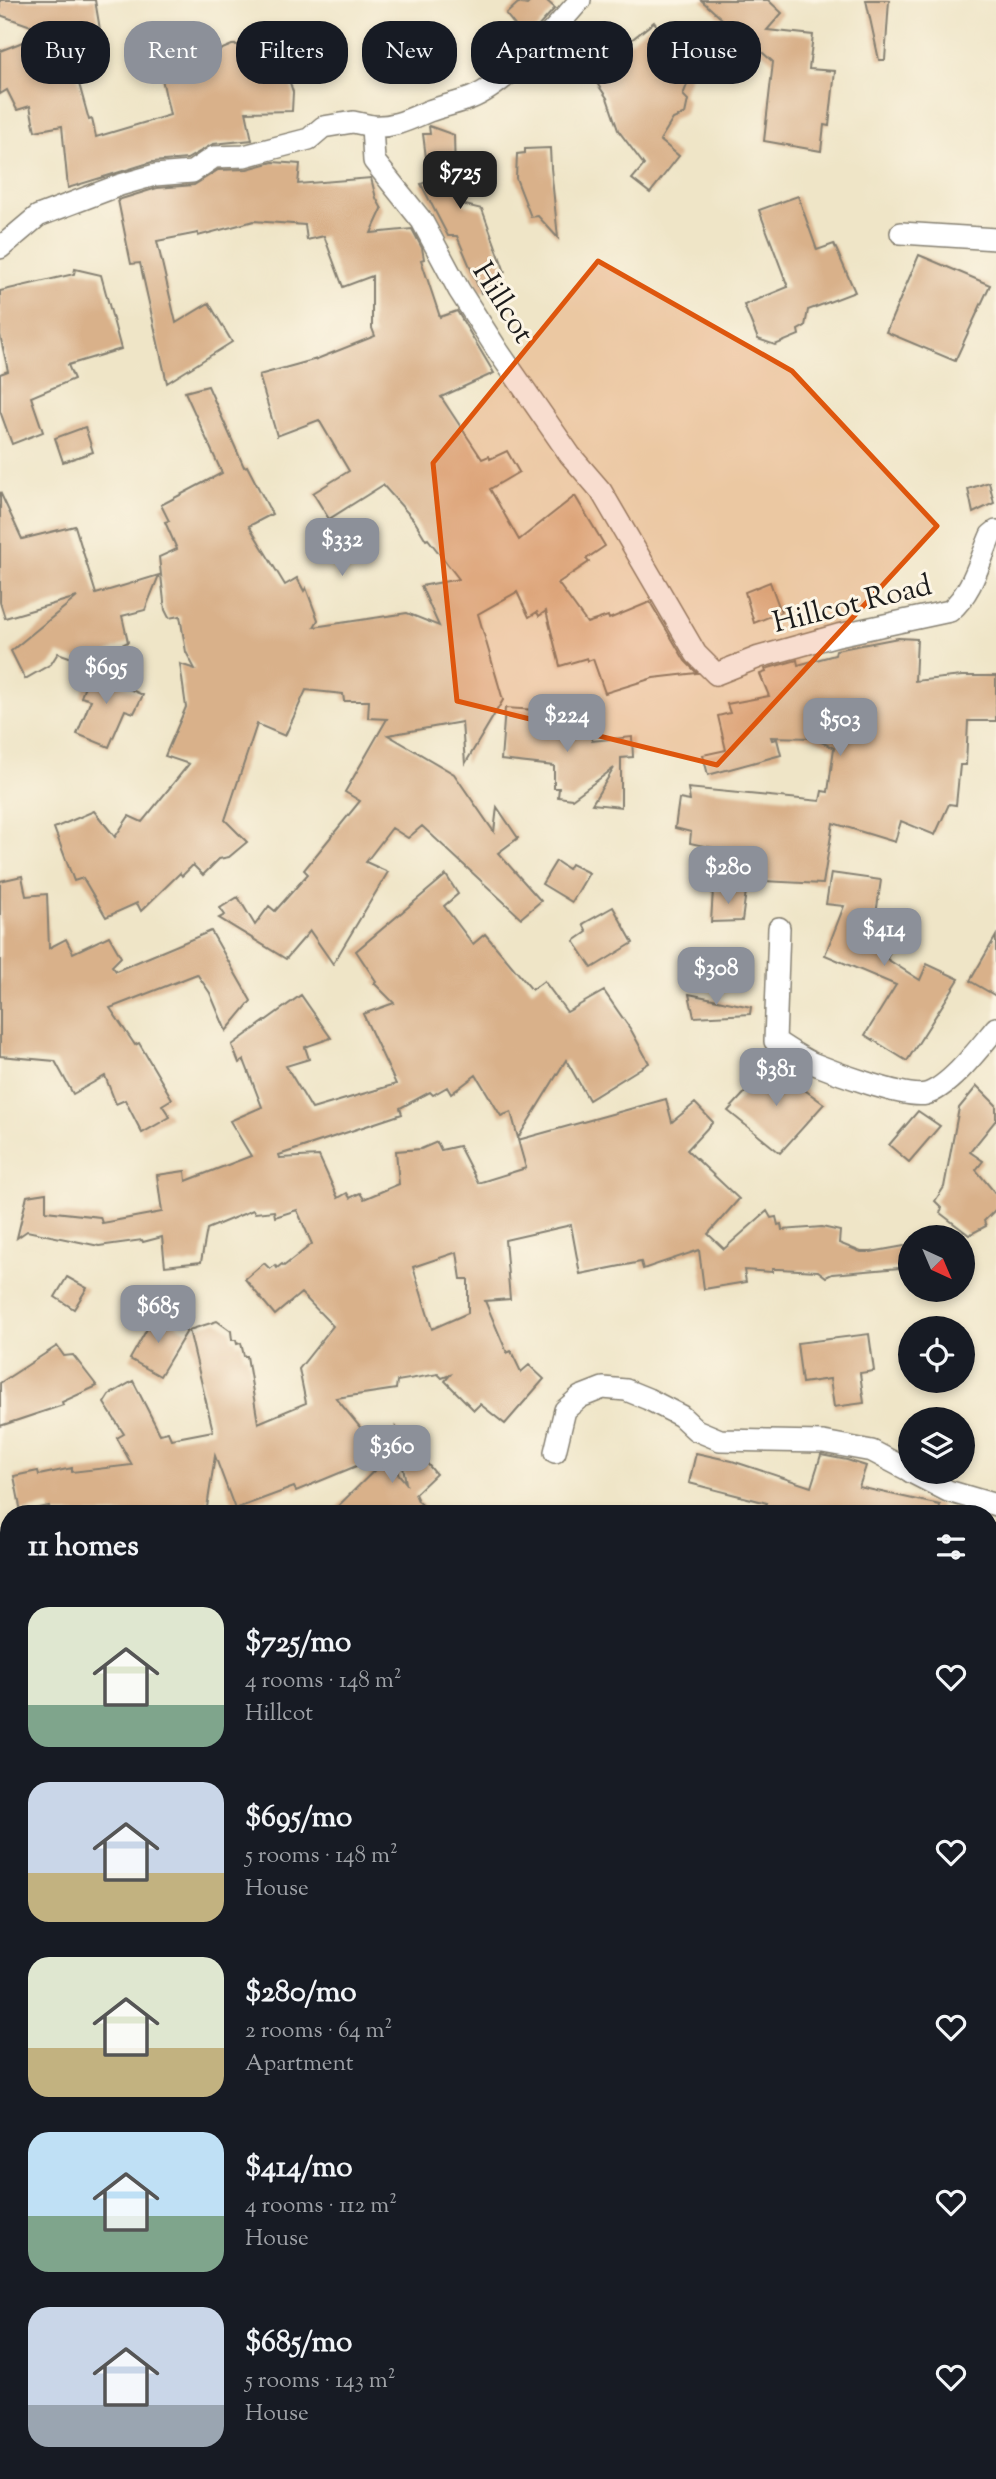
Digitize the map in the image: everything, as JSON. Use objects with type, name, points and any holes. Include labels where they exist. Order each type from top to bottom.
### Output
[{"type":"street","points":[[0,247],[38,216],[120,185],[155,175],[192,172],[214,157],[244,156],[309,139],[323,127],[353,122],[372,127],[387,127],[450,103],[472,98],[496,83],[546,39],[580,0]]},
{"type":"street","name":"Hillcot","points":[[372,127],[374,161],[422,221],[459,290],[505,361],[570,455],[601,491],[696,654],[716,674],[759,657]]},
{"type":"street","points":[[901,233],[996,239]]},
{"type":"street","name":"Hillcot Road","points":[[759,657],[838,635],[950,611],[966,593],[978,571],[991,535],[996,531]]},
{"type":"street","points":[[779,928],[775,1041],[811,1062],[905,1095],[926,1094],[942,1085],[996,1028]]},
{"type":"street","points":[[555,1452],[565,1410],[580,1397],[603,1388],[626,1390],[648,1399],[681,1416],[696,1430],[720,1440],[823,1442],[873,1451],[898,1464]]},
{"type":"street","points":[[935,1484],[948,1491],[996,1505]]},
{"type":"highlighted area","points":[[598,261],[792,371],[937,526],[717,765],[457,701],[433,463]]},
{"type":"building","points":[[0,0],[95,0],[99,21],[21,22],[0,15]]},
{"type":"building","points":[[532,0],[546,0],[555,8],[543,21],[511,21],[506,14],[518,3],[527,5]]},
{"type":"building","points":[[701,0],[768,0],[782,13],[767,30],[813,35],[809,69],[835,71],[829,126],[824,125],[821,151],[764,141],[773,62],[761,51],[761,21],[721,21],[722,19]]},
{"type":"building","points":[[866,0],[889,0],[885,60],[879,60]]},
{"type":"building","points":[[647,28],[647,84],[687,84],[683,95],[688,100],[685,114],[673,119],[660,140],[679,156],[650,193],[632,179],[644,165],[618,130],[607,98],[597,84],[633,84],[633,39]]},
{"type":"building","points":[[21,43],[21,84],[79,84],[96,137],[170,115],[163,84],[222,84],[222,49],[232,45],[236,45],[236,84],[290,84],[293,92],[292,111],[246,112],[252,140],[213,144],[187,159],[152,162],[68,188],[62,126],[35,131],[30,106],[17,110],[7,90],[0,94],[0,51]]},
{"type":"building","points":[[429,126],[454,135],[455,176],[465,205],[482,209],[505,272],[500,275],[503,279],[481,293],[457,236],[448,236],[421,184],[429,181],[423,134],[430,134]]},
{"type":"building","points":[[550,148],[558,238],[538,216],[531,217],[516,178],[517,154],[525,153],[525,149]]},
{"type":"building","points":[[273,162],[300,164],[298,184],[371,178],[382,209],[371,233],[412,229],[422,248],[424,259],[421,260],[440,317],[457,311],[494,373],[441,397],[482,459],[489,456],[490,459],[507,451],[519,472],[490,489],[519,540],[575,496],[605,546],[586,559],[589,562],[558,583],[587,623],[608,616],[609,619],[650,602],[685,661],[697,673],[653,678],[605,693],[593,659],[588,661],[587,658],[560,666],[546,611],[539,616],[537,612],[529,617],[517,592],[478,614],[503,700],[465,764],[462,722],[388,735],[454,774],[494,832],[497,807],[518,838],[498,853],[541,901],[521,918],[422,826],[408,838],[392,828],[366,862],[388,872],[333,964],[310,931],[286,959],[219,918],[225,915],[220,908],[238,897],[255,925],[269,906],[275,911],[308,874],[304,870],[360,801],[345,792],[387,719],[368,718],[369,701],[344,701],[343,694],[306,690],[285,736],[257,724],[225,820],[247,842],[229,857],[219,859],[203,875],[193,865],[182,876],[180,873],[141,911],[137,903],[106,917],[83,878],[74,881],[54,828],[94,811],[115,837],[129,816],[142,822],[189,764],[165,756],[186,707],[180,664],[195,669],[186,652],[180,616],[169,618],[165,610],[159,557],[177,549],[161,505],[222,473],[185,392],[208,386],[244,467],[247,466],[272,514],[249,526],[285,585],[297,578],[304,591],[306,588],[318,620],[314,627],[407,613],[439,626],[421,586],[459,579],[428,539],[426,540],[414,520],[383,485],[329,519],[313,493],[349,471],[319,420],[277,436],[259,375],[317,359],[375,336],[372,328],[372,276],[343,287],[324,236],[307,240],[305,225],[254,221],[198,236],[198,233],[157,241],[176,323],[209,303],[232,342],[167,383],[140,263],[131,264],[118,200],[157,188],[194,185],[218,170],[247,169]]},
{"type":"building","points":[[798,196],[817,250],[834,244],[855,292],[808,310],[805,326],[798,330],[799,335],[775,345],[758,339],[744,305],[788,287],[759,210]]},
{"type":"building","points":[[919,255],[990,285],[955,361],[886,332]]},
{"type":"building","points":[[75,269],[101,275],[121,349],[68,365],[74,379],[31,397],[43,432],[12,444],[0,411],[0,374],[8,371],[0,335],[0,291],[74,274]]},
{"type":"building","points":[[85,427],[93,452],[63,462],[55,438]]},
{"type":"building","points":[[989,482],[994,503],[973,513],[968,489]]},
{"type":"building","points":[[0,492],[22,539],[75,526],[96,594],[159,575],[145,610],[122,616],[128,642],[86,663],[58,653],[51,664],[25,679],[11,651],[77,597],[5,618],[0,602]]},
{"type":"building","points":[[770,582],[781,612],[754,623],[745,592]]},
{"type":"building","points":[[898,638],[917,639],[915,681],[996,676],[996,721],[968,721],[966,765],[960,765],[956,805],[949,804],[935,835],[901,821],[895,842],[833,823],[823,884],[763,881],[763,885],[732,883],[732,852],[690,843],[691,832],[675,828],[679,799],[690,801],[688,788],[820,801],[822,791],[828,792],[834,748],[813,738],[771,737],[772,740],[777,739],[781,755],[708,775],[703,755],[726,750],[718,716],[730,713],[727,704],[769,696],[760,674],[766,672],[765,669],[797,660],[798,665],[835,655],[836,650]]},
{"type":"building","points":[[126,670],[120,685],[143,695],[134,713],[125,710],[109,747],[77,734],[91,700],[81,697],[90,673]]},
{"type":"building","points":[[505,708],[536,710],[534,732],[586,717],[592,741],[632,737],[633,757],[621,758],[621,807],[592,804],[614,768],[572,799],[558,797],[559,788],[554,788],[554,766],[501,760]]},
{"type":"building","points":[[556,861],[568,869],[571,864],[589,873],[572,902],[542,884]]},
{"type":"building","points":[[831,873],[881,880],[872,942],[890,950],[887,959],[920,980],[927,964],[959,979],[907,1061],[865,1035],[896,985],[825,955],[844,906],[826,904]]},
{"type":"building","points":[[446,875],[458,894],[444,906],[473,944],[485,934],[532,990],[544,981],[567,1012],[604,991],[631,1030],[649,1063],[589,1100],[566,1060],[518,1138],[511,1112],[501,1116],[476,1075],[451,1094],[447,1087],[433,1095],[430,1092],[400,1108],[402,1114],[279,1155],[280,1158],[319,1156],[338,1198],[347,1193],[350,1198],[360,1193],[364,1199],[399,1184],[396,1151],[421,1149],[437,1142],[441,1150],[459,1146],[478,1183],[526,1168],[518,1140],[666,1099],[672,1122],[695,1103],[713,1122],[687,1150],[739,1199],[708,1234],[724,1249],[767,1211],[771,1218],[776,1217],[782,1230],[822,1227],[840,1231],[839,1243],[861,1252],[898,1247],[898,1268],[832,1274],[826,1277],[818,1271],[744,1270],[746,1282],[704,1289],[699,1250],[643,1269],[641,1262],[580,1274],[571,1225],[505,1240],[510,1299],[485,1301],[507,1353],[511,1351],[521,1372],[529,1365],[544,1379],[505,1424],[480,1404],[474,1410],[445,1381],[450,1375],[442,1378],[438,1374],[397,1381],[396,1389],[336,1398],[383,1455],[296,1491],[294,1487],[246,1505],[233,1505],[215,1456],[207,1505],[20,1505],[14,1476],[38,1471],[39,1475],[72,1468],[72,1472],[132,1465],[117,1438],[124,1434],[104,1403],[109,1395],[133,1381],[160,1434],[168,1432],[171,1439],[213,1431],[189,1330],[217,1321],[231,1331],[232,1340],[236,1340],[237,1344],[241,1343],[244,1356],[247,1356],[258,1423],[306,1403],[299,1369],[333,1326],[301,1293],[275,1315],[245,1279],[264,1263],[270,1269],[275,1265],[277,1268],[282,1264],[284,1266],[312,1244],[297,1210],[275,1217],[274,1211],[255,1213],[253,1210],[207,1229],[201,1262],[165,1266],[162,1237],[143,1242],[99,1246],[27,1231],[17,1238],[27,1196],[46,1193],[46,1211],[100,1217],[102,1223],[162,1212],[157,1175],[185,1171],[186,1181],[251,1156],[230,1121],[262,1107],[244,1060],[239,1063],[232,1045],[301,995],[331,1038],[305,1047],[309,1059],[286,1066],[312,1109],[396,1084],[363,1014],[394,1003],[374,983],[376,981],[356,951]],"holes":[[[457,1252],[461,1279],[468,1279],[468,1313],[432,1329],[413,1267]]]},
{"type":"building","points":[[22,876],[26,896],[47,894],[49,948],[66,939],[73,953],[109,936],[121,957],[112,966],[116,971],[211,931],[251,1001],[226,1031],[210,993],[197,974],[110,1008],[135,1045],[139,1043],[172,1099],[162,1105],[170,1117],[142,1133],[125,1100],[116,1104],[105,1076],[73,1094],[55,1061],[0,1056],[0,881]]},
{"type":"building","points":[[713,890],[746,891],[742,921],[711,922]]},
{"type":"building","points":[[613,907],[633,943],[592,968],[574,941],[587,932],[583,924]]},
{"type":"building","points":[[996,936],[996,996],[970,981]]},
{"type":"building","points":[[689,994],[751,1007],[750,1014],[694,1017]]},
{"type":"building","points":[[770,1065],[824,1104],[780,1153],[728,1111]]},
{"type":"building","points":[[977,1086],[996,1105],[996,1120],[970,1152],[983,1161],[976,1170],[996,1194],[996,1209],[984,1221],[986,1226],[975,1232],[975,1225],[956,1225],[940,1213],[942,1208],[935,1201],[944,1187],[959,1108]]},
{"type":"building","points":[[918,1111],[940,1126],[909,1162],[889,1145]]},
{"type":"building","points":[[67,1277],[87,1288],[74,1309],[55,1297]]},
{"type":"building","points":[[156,1313],[187,1331],[160,1376],[130,1359]]},
{"type":"building","points":[[869,1334],[874,1371],[860,1373],[864,1403],[834,1407],[830,1379],[802,1383],[797,1343]]},
{"type":"building","points":[[57,1346],[64,1356],[73,1355],[97,1386],[62,1402],[63,1405],[0,1426],[0,1383]]},
{"type":"building","points":[[396,1428],[406,1440],[411,1434],[427,1449],[420,1455],[436,1474],[415,1494],[422,1505],[339,1505],[386,1459],[406,1483]]},
{"type":"building","points":[[696,1453],[732,1461],[811,1487],[821,1455],[866,1466],[859,1487],[940,1505],[766,1505],[767,1503],[689,1483]]}]
